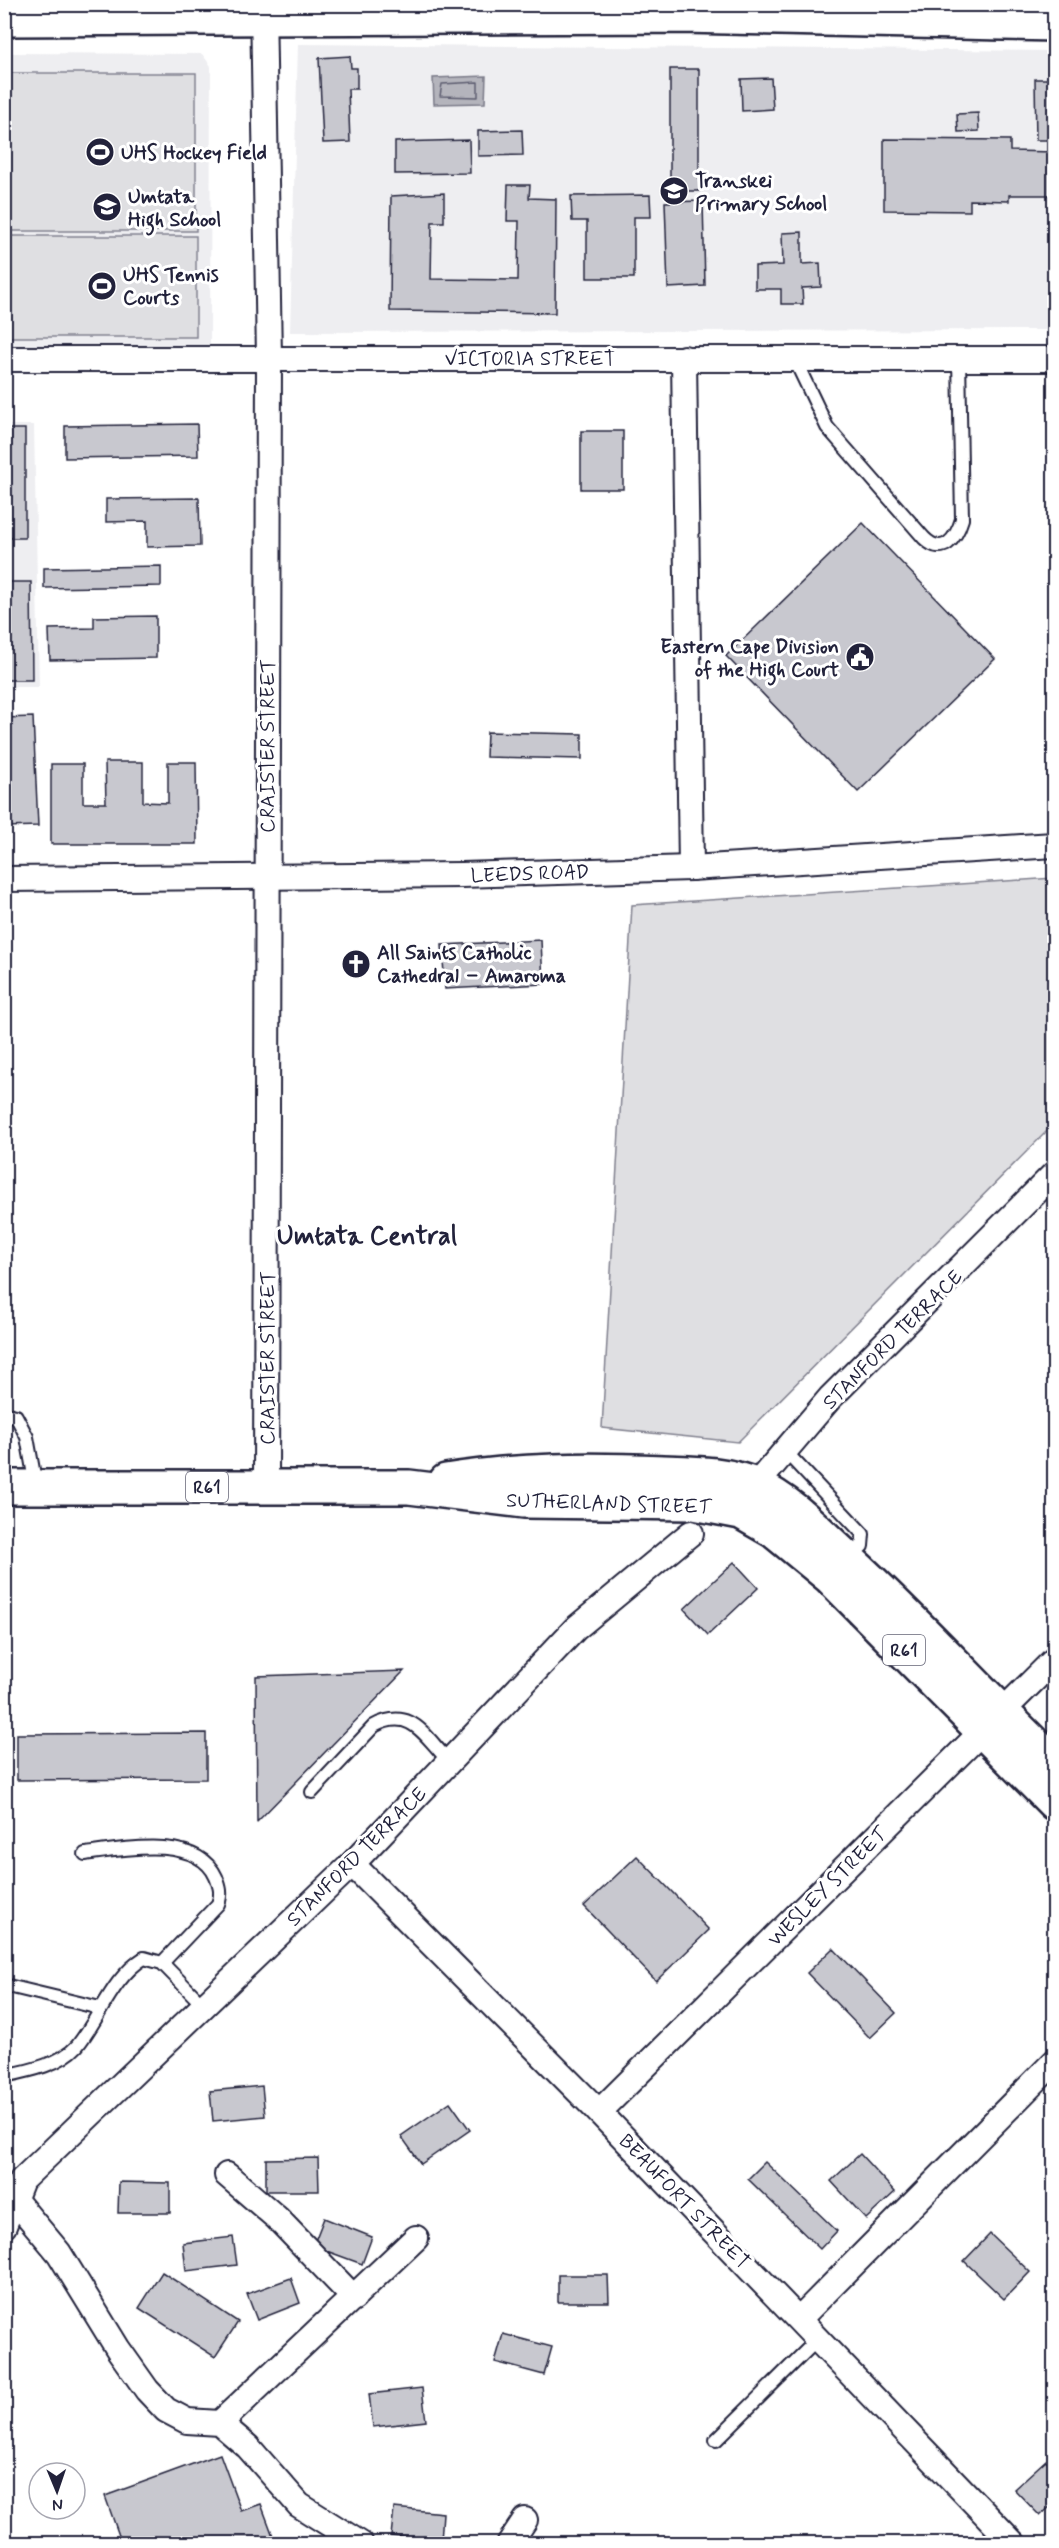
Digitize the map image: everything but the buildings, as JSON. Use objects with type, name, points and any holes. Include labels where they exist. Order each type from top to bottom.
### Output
[{"type":"main road","points":[[4,19],[263,12],[683,10],[1054,24]]},
{"type":"main road","name":"SUTHERLAND STREET","points":[[4,1487],[409,1486],[524,1501],[694,1503],[748,1499],[789,1505],[901,1607],[992,1720],[1054,1803]]},
{"type":"main road","name":"SUTHERLAND STREET","points":[[748,1499],[774,1531],[830,1577],[992,1720],[1054,1763]]},
{"type":"street","name":"CRAISTER STREET","points":[[263,12],[269,358],[267,1487]]},
{"type":"street","points":[[684,358],[691,868]]},
{"type":"street","name":"VICTORIA STREET","points":[[4,359],[1054,358]]},
{"type":"street","name":"LEEDS ROAD","points":[[4,879],[691,868],[1054,846]]},
{"type":"street","name":"STANFORD TERRACE","points":[[748,1499],[830,1398],[1054,1174]]},
{"type":"street","name":"STANFORD TERRACE","points":[[14,2186],[205,2007],[352,1864],[575,1629],[691,1533]]},
{"type":"street","name":"WESLEY STREET","points":[[599,2112],[1054,1660]]},
{"type":"street","name":"BEAUFORT STREET","points":[[352,1864],[599,2112],[1014,2544]]},
{"type":"street","points":[[799,2319],[1054,2062]]},
{"type":"street","points":[[227,2175],[277,2218],[354,2298]]},
{"type":"street","points":[[4,2226],[14,2186]]},
{"type":"street","points":[[14,2186],[147,2390],[166,2410],[187,2421],[220,2423],[248,2447],[299,2505],[361,2544]]},
{"type":"street","points":[[220,2423],[416,2238]]},
{"type":"street","points":[[509,2544],[525,2520]]},
{"type":"lane","points":[[794,358],[827,427],[924,538],[930,544],[942,547],[949,544],[958,532],[962,519],[958,358]]},
{"type":"lane","points":[[4,1414],[16,1416],[23,1425],[37,1487]]},
{"type":"lane","points":[[785,1451],[862,1534],[862,1546],[848,1559]]},
{"type":"lane","points":[[312,1792],[374,1726],[387,1719],[398,1717],[408,1720],[449,1761]]},
{"type":"lane","points":[[85,1854],[137,1847],[163,1847],[192,1855],[211,1867],[220,1887],[221,1896],[218,1904],[162,1963]]},
{"type":"lane","points":[[4,2076],[37,2069],[76,2047],[100,2008],[133,1965],[144,1958],[162,1963],[205,2007]]},
{"type":"lane","points":[[4,1985],[100,2008]]},
{"type":"lane","points":[[716,2440],[818,2340]]},
{"type":"shaded area","name":"Transkei Primary School","points":[[298,44],[1054,51],[1054,330],[290,332]]},
{"type":"shaded area","name":"Umtata High School","points":[[5,53],[202,54],[211,66],[210,348],[5,348]]},
{"type":"shaded area","name":"UHS Hockey Field","points":[[5,73],[196,73],[196,231],[5,231]]},
{"type":"shaded area","name":"UHS Tennis Courts","points":[[8,236],[196,236],[196,337],[8,337]]},
{"type":"shaded area","points":[[4,425],[34,425],[39,687],[5,687]]},
{"type":"shaded area","points":[[1054,878],[1054,1124],[738,1442],[602,1428],[632,905]]},
{"type":"water","points":[[486,76],[485,103],[434,104],[433,78]]},
{"type":"place","name":"UHS Hockey Field","points":[[100,152]]},
{"type":"place","name":"Transkei Primary School","points":[[674,191]]},
{"type":"place","name":"Umtata High School","points":[[107,207]]},
{"type":"place","name":"UHS Tennis Courts","points":[[102,286]]},
{"type":"place","name":"Eastern Cape Division of the High Court","points":[[860,657]]},
{"type":"place","name":"All Saints Catholic Cathedral – Amaroma","points":[[356,964]]},
{"type":"district","name":"Umtata Central","points":[[367,1235]]}]
